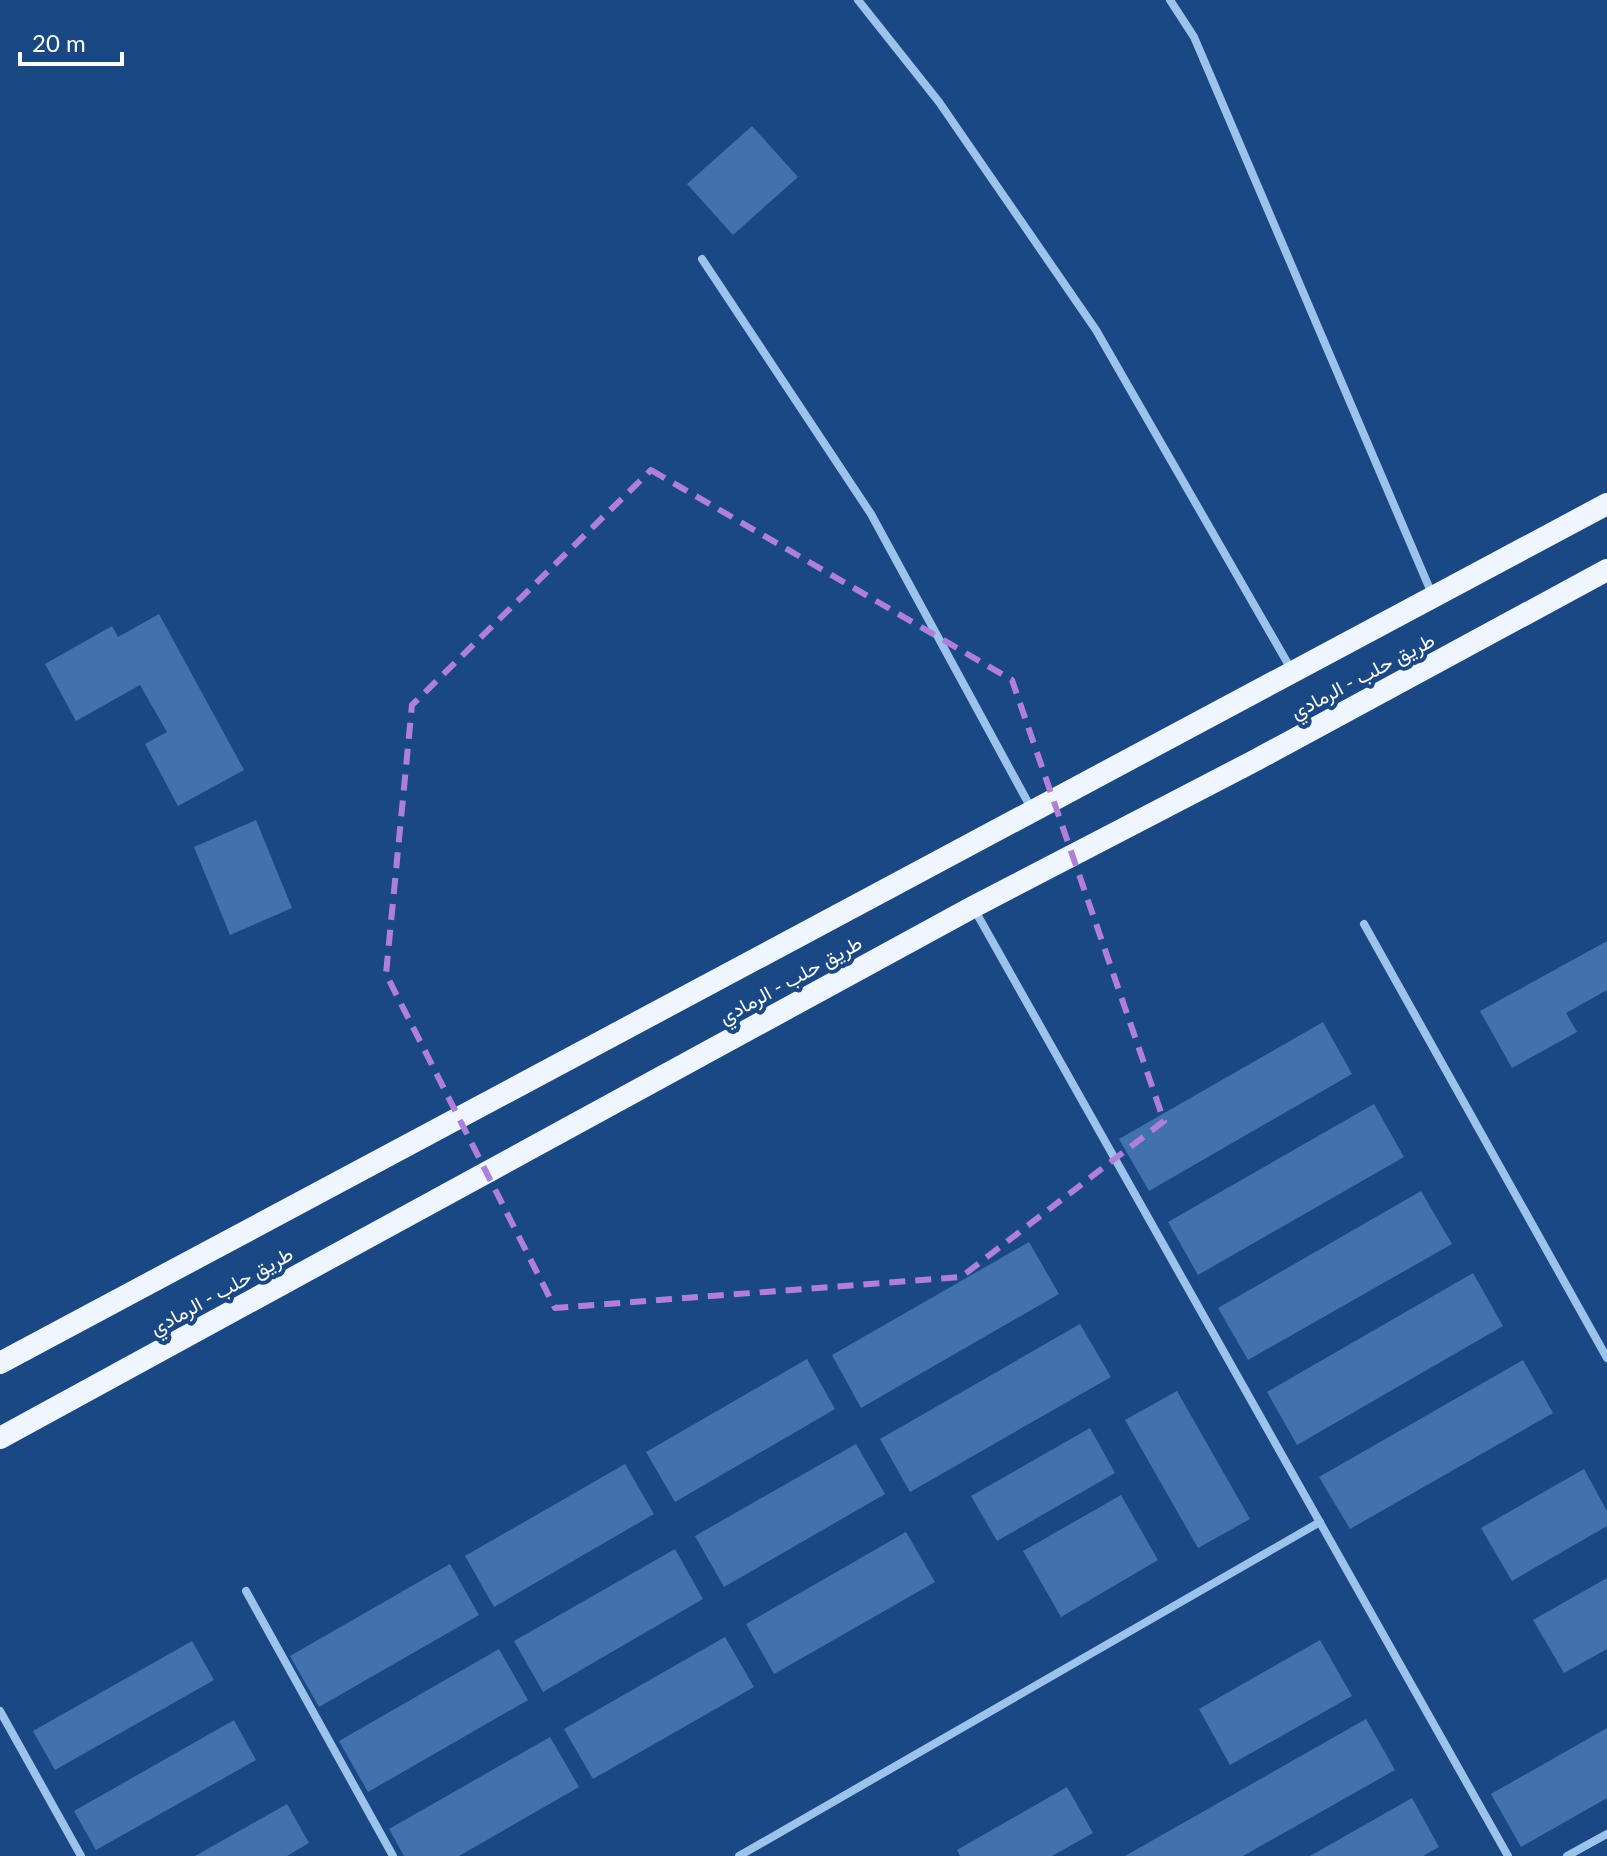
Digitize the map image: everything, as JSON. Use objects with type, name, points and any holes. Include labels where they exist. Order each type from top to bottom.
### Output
[{"type":"highway","name":"طريق حلب - الرمادي","points":[[0,1363],[1607,504]]},
{"type":"highway","name":"طريق حلب - الرمادي","points":[[0,1438],[973,907],[1256,760],[1607,570]]},
{"type":"street","points":[[858,0],[939,102],[1096,330],[1293,673]]},
{"type":"street","points":[[1170,0],[1194,37],[1434,598]]},
{"type":"street","points":[[702,259],[871,514],[1033,812]]},
{"type":"street","points":[[973,907],[1508,1856]]},
{"type":"street","points":[[1364,924],[1607,1358]]},
{"type":"street","points":[[739,1856],[1320,1522]]},
{"type":"street","points":[[246,1591],[393,1856]]},
{"type":"street","points":[[0,1711],[81,1856]]},
{"type":"street","points":[[1567,1856],[1607,1834]]},
{"type":"highlighted area","points":[[651,470],[1012,680],[1164,1121],[961,1277],[555,1308],[386,974],[412,705]]},
{"type":"building","points":[[752,126],[798,177],[733,235],[687,184]]},
{"type":"building","points":[[159,614],[244,770],[178,806],[145,744],[167,732],[140,685],[76,721],[45,664],[112,626],[118,637]]},
{"type":"building","points":[[256,820],[292,908],[230,935],[194,847]]},
{"type":"building","points":[[1607,941],[1607,990],[1566,1013],[1577,1032],[1512,1068],[1480,1011]]},
{"type":"building","points":[[1323,1022],[1352,1074],[1149,1191],[1119,1139]]},
{"type":"building","points":[[1374,1104],[1404,1157],[1198,1275],[1168,1222]]},
{"type":"building","points":[[1421,1191],[1452,1244],[1248,1360],[1218,1308]]},
{"type":"building","points":[[1029,1242],[1059,1294],[861,1408],[832,1355]]},
{"type":"building","points":[[1473,1273],[1503,1326],[1297,1445],[1267,1392]]},
{"type":"building","points":[[1080,1324],[1111,1377],[910,1492],[880,1439]]},
{"type":"building","points":[[807,1359],[835,1409],[675,1502],[646,1452]]},
{"type":"building","points":[[1523,1360],[1553,1413],[1350,1529],[1319,1477]]},
{"type":"building","points":[[1177,1391],[1250,1519],[1198,1548],[1125,1420]]},
{"type":"building","points":[[1090,1428],[1115,1473],[997,1541],[971,1496]]},
{"type":"building","points":[[856,1444],[885,1494],[724,1587],[695,1536]]},
{"type":"building","points":[[625,1464],[654,1514],[494,1607],[465,1556]]},
{"type":"building","points":[[1584,1469],[1607,1511],[1607,1526],[1512,1581],[1481,1528]]},
{"type":"building","points":[[1121,1495],[1158,1560],[1061,1617],[1023,1551]]},
{"type":"building","points":[[906,1532],[935,1582],[774,1674],[746,1624]]},
{"type":"building","points":[[675,1549],[703,1599],[543,1692],[514,1641]]},
{"type":"building","points":[[450,1564],[479,1615],[319,1707],[290,1656]]},
{"type":"building","points":[[1607,1578],[1607,1649],[1564,1673],[1533,1620]]},
{"type":"building","points":[[725,1637],[754,1687],[593,1779],[564,1729]]},
{"type":"building","points":[[1320,1640],[1352,1696],[1230,1765],[1199,1709]]},
{"type":"building","points":[[192,1641],[214,1680],[55,1770],[33,1731]]},
{"type":"building","points":[[499,1649],[528,1700],[368,1792],[339,1741]]},
{"type":"building","points":[[1366,1719],[1395,1770],[1243,1856],[1125,1856]]},
{"type":"building","points":[[234,1720],[256,1760],[96,1850],[74,1811]]},
{"type":"building","points":[[1607,1728],[1607,1798],[1521,1847],[1491,1794]]},
{"type":"building","points":[[550,1737],[579,1787],[459,1856],[404,1856],[389,1829]]},
{"type":"building","points":[[1067,1787],[1093,1833],[1052,1856],[960,1856],[957,1850]]},
{"type":"building","points":[[1412,1798],[1439,1847],[1423,1856],[1310,1856]]},
{"type":"building","points":[[287,1804],[309,1843],[287,1856],[195,1856]]}]
